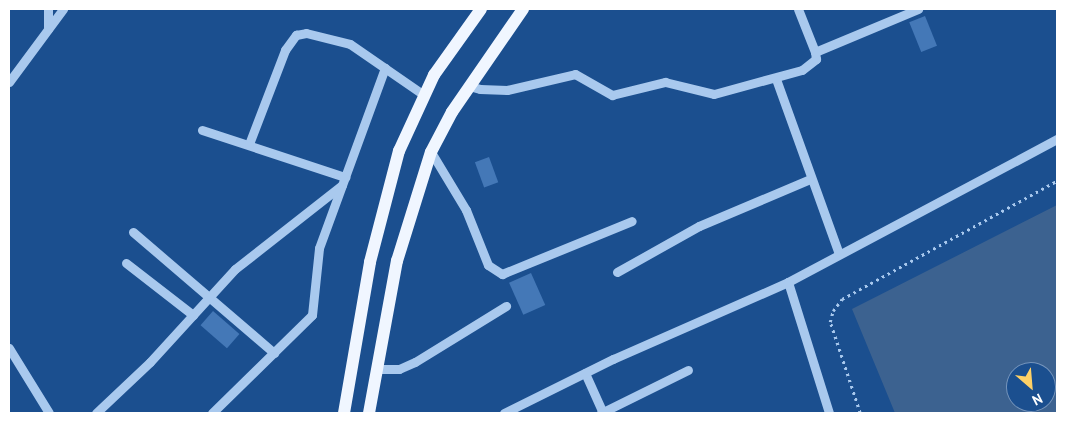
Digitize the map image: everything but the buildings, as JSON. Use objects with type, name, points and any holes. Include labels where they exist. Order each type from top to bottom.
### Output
[{"type":"main road","points":[[344,413],[370,262],[399,151],[424,95],[447,54],[481,9]]},
{"type":"main road","points":[[369,413],[397,261],[431,152],[476,77],[523,9]]},
{"type":"street","points":[[48,9],[48,29]]},
{"type":"street","points":[[9,82],[63,9]]},
{"type":"street","points":[[476,77],[469,86],[494,91],[575,74],[612,95],[665,82],[714,94],[776,78],[811,66],[816,59],[815,52],[798,9]]},
{"type":"street","points":[[815,52],[918,9]]},
{"type":"street","points":[[249,144],[285,50],[296,35],[306,33],[350,44],[424,95]]},
{"type":"street","points":[[212,413],[312,315],[319,248],[385,68]]},
{"type":"street","points":[[776,78],[810,179],[839,254]]},
{"type":"street","points":[[202,130],[249,144],[344,181]]},
{"type":"street","points":[[504,413],[585,373],[788,282],[1057,139]]},
{"type":"street","points":[[431,152],[466,210],[488,265],[502,274],[632,221]]},
{"type":"street","points":[[617,272],[699,226],[810,179]]},
{"type":"street","points":[[96,413],[150,362],[258,248],[344,181]]},
{"type":"street","points":[[133,232],[274,353]]},
{"type":"street","points":[[126,263],[193,315]]},
{"type":"street","points":[[788,282],[828,413]]},
{"type":"street","points":[[376,369],[399,369],[415,362],[506,306]]},
{"type":"street","points":[[9,348],[49,413]]},
{"type":"street","points":[[585,373],[602,413],[688,370]]},
{"type":"path","points":[[860,413],[830,322],[833,311],[842,300],[1057,181]]},
{"type":"water","points":[[1057,205],[1057,413],[895,413],[852,309]]}]
